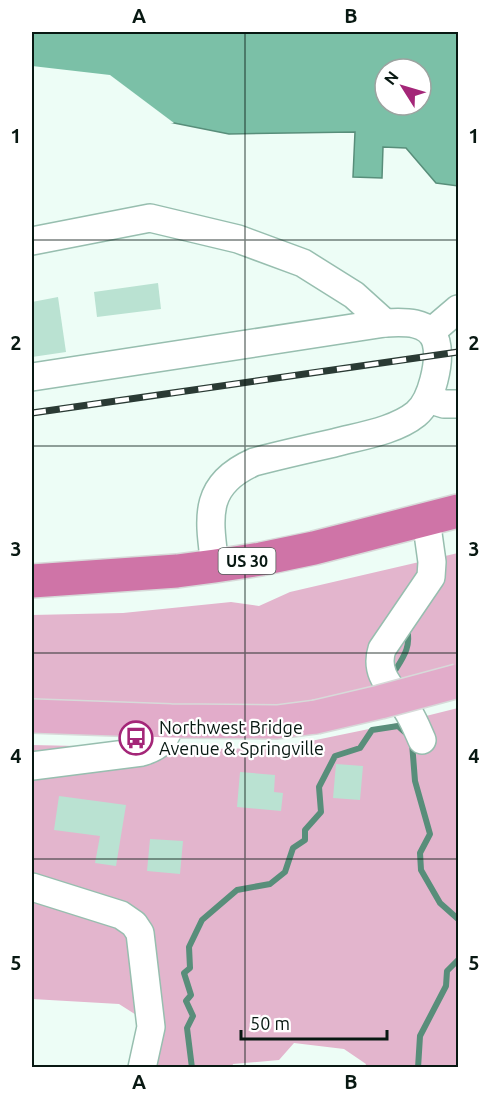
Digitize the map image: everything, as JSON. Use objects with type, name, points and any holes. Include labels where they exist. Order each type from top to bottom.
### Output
[{"type":"highway","name":"US 30","points":[[32,581],[177,571],[261,559],[459,512]]},
{"type":"main road","points":[[32,717],[277,722],[316,717],[459,681]]},
{"type":"street","points":[[32,241],[150,218],[238,239],[303,263],[354,295],[385,323]]},
{"type":"street","points":[[434,344],[459,309]]},
{"type":"street","points":[[32,377],[385,323],[412,323],[428,330],[434,344],[432,387],[428,399],[416,414],[378,432],[254,462],[239,468],[226,479],[219,488],[210,514],[215,566]]},
{"type":"street","points":[[428,399],[444,404],[459,404]]},
{"type":"street","points":[[422,740],[409,712],[382,676],[379,666],[382,649],[431,578],[432,562],[426,519]]},
{"type":"street","points":[[32,766],[150,750],[165,738],[171,721]]},
{"type":"street","points":[[32,887],[121,915],[134,924],[140,933],[152,1027],[142,1068]]},
{"type":"shaded area","points":[[32,32],[458,32],[458,186],[436,183],[406,148],[383,147],[382,178],[353,177],[355,132],[229,134],[174,123],[32,102]]},
{"type":"shaded area","points":[[458,553],[458,665],[321,704],[259,709],[32,707],[32,615],[123,613],[231,602],[259,606],[290,592]]},
{"type":"shaded area","points":[[458,708],[458,1067],[365,1067],[366,1064],[344,1049],[294,1043],[279,1060],[233,1064],[232,1067],[134,1067],[141,1018],[119,1004],[32,999],[32,745],[277,748]]},
{"type":"pier","points":[[32,66],[110,75],[174,123],[166,125],[32,105]]},
{"type":"building","points":[[158,283],[161,309],[97,317],[94,292]]},
{"type":"building","points":[[58,297],[66,352],[32,357],[32,302]]},
{"type":"building","points":[[336,764],[363,766],[360,800],[333,798]]},
{"type":"building","points":[[240,772],[275,775],[274,792],[283,793],[281,811],[237,807]]},
{"type":"building","points":[[59,796],[126,805],[116,866],[95,863],[100,836],[54,830]]},
{"type":"building","points":[[150,839],[183,841],[180,874],[147,871]]},
{"type":"waterway","points":[[396,669],[406,650],[407,628]]},
{"type":"waterway","points":[[192,1068],[187,1028],[193,1016],[186,1001],[191,995],[184,973],[190,968],[189,947],[202,920],[237,890],[270,884],[285,872],[293,848],[305,840],[305,830],[321,812],[319,787],[335,756],[360,748],[372,730],[398,726],[408,735]]},
{"type":"waterway","points":[[412,743],[415,781],[430,834],[420,853],[421,870],[440,903],[458,919]]},
{"type":"waterway","points":[[418,1068],[420,1036],[446,986],[447,971],[458,960]]},
{"type":"railway","points":[[32,413],[458,352]]},
{"type":"place","name":"Northwest Bridge Avenue & Springville","points":[[136,738]]}]
